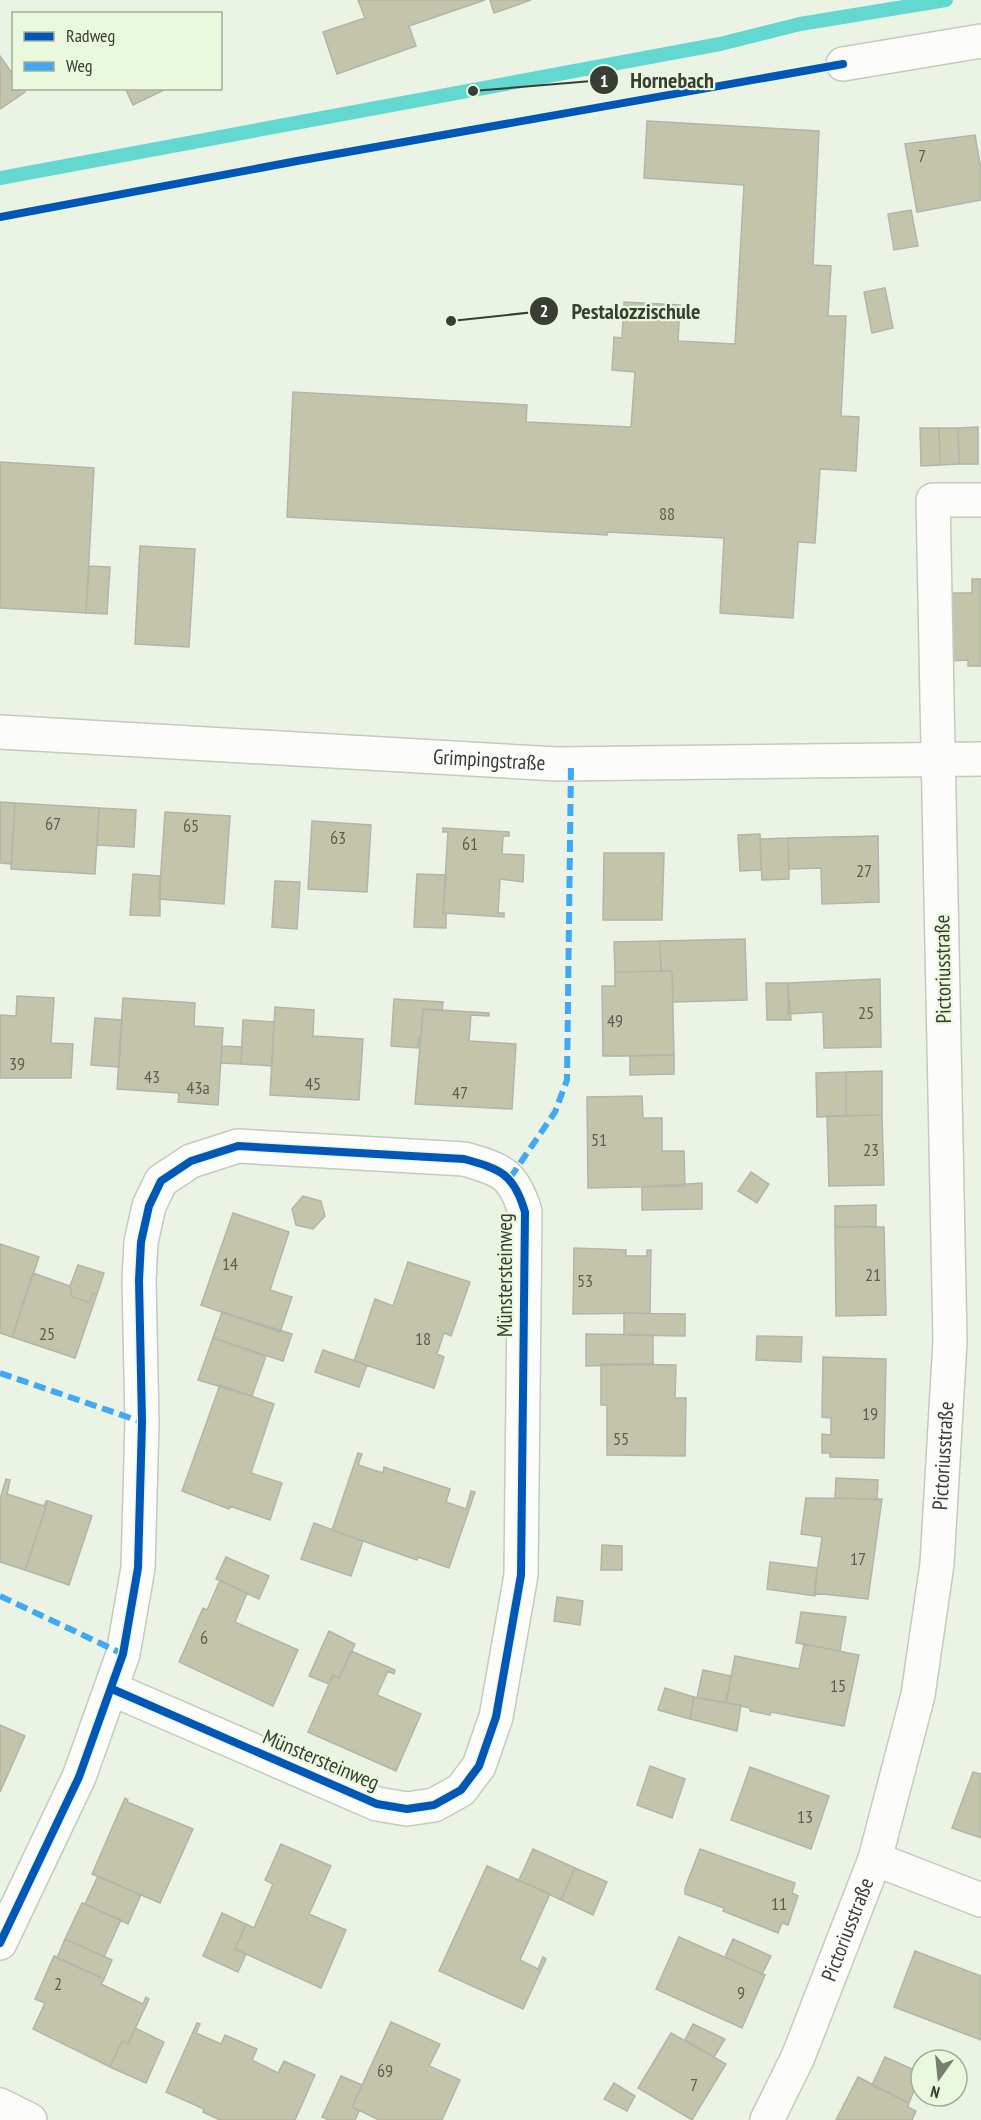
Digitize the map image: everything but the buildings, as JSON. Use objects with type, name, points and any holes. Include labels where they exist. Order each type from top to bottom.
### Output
[{"type":"street","points":[[843,64],[981,41]]},
{"type":"street","name":"Pictoriusstraße","points":[[767,2120],[798,2057],[875,1859],[918,1695],[937,1564],[950,1341],[933,500],[981,500]]},
{"type":"street","name":"Grimpingstraße","points":[[0,732],[557,765],[939,762],[981,759]]},
{"type":"street","name":"Münstersteinweg","points":[[0,1943],[79,1777],[123,1654],[138,1569],[142,1422],[139,1280],[141,1242],[149,1206],[161,1181],[191,1161],[238,1146],[464,1159],[496,1167],[510,1178],[520,1192],[525,1212],[521,1575],[496,1717],[479,1766],[461,1790],[434,1805],[407,1809],[377,1804],[112,1689]]},
{"type":"street","points":[[875,1859],[981,1900]]},
{"type":"street","points":[[0,2105],[30,2120]]},
{"type":"waterway","points":[[0,178],[720,44],[800,24],[946,0]]},
{"type":"marked path","points":[[510,1178],[555,1112],[567,1080],[571,764]]},
{"type":"marked path","points":[[0,1373],[142,1422]]},
{"type":"marked path","points":[[0,1596],[123,1654]]},
{"type":"cycle path","points":[[0,217],[297,161],[843,64]]},
{"type":"cycle path","points":[[0,1943],[79,1777],[123,1654],[138,1568],[142,1422],[139,1280],[141,1242],[149,1206],[161,1181],[191,1161],[238,1146],[464,1159],[488,1166],[504,1175],[516,1189],[525,1212],[521,1575],[496,1717],[479,1766],[461,1790],[434,1805],[407,1809],[377,1804],[112,1689]]},
{"type":"place","name":"Hornebach","points":[[473,91]]},
{"type":"place","name":"Pestalozzischule","points":[[451,321]]}]
